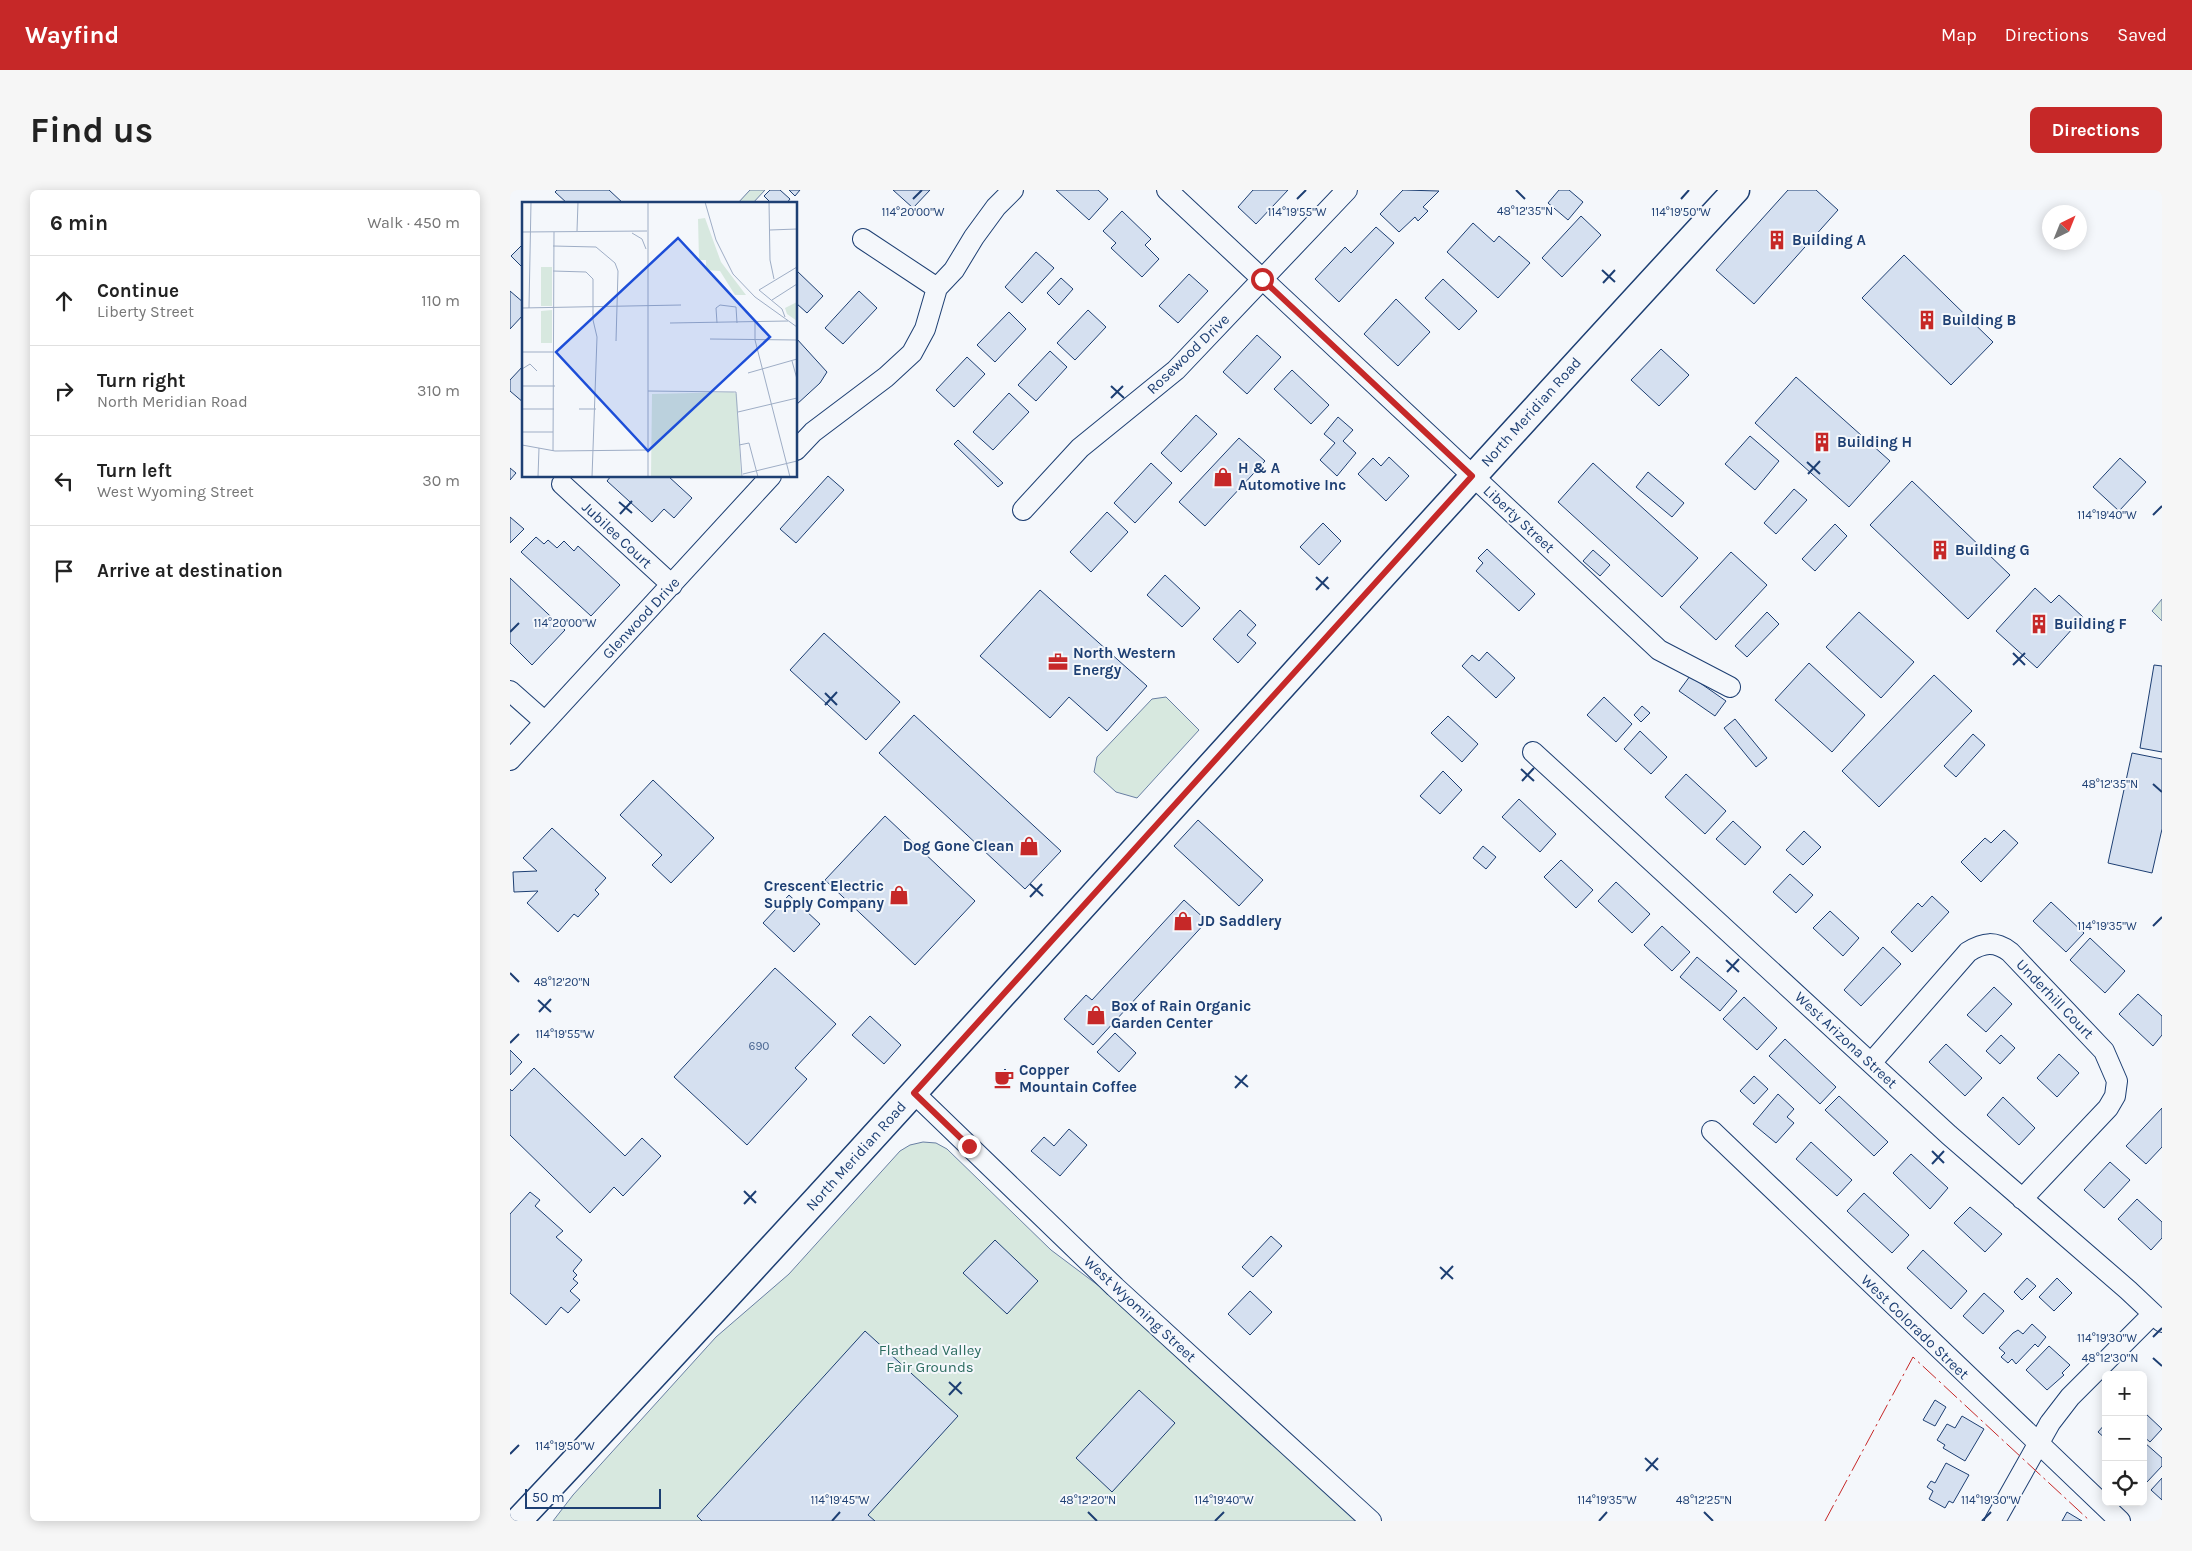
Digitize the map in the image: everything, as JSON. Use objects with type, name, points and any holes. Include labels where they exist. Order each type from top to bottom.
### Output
[{"type":"main road","name":"North Meridian Road","points":[[517,1521],[694,1334],[1472,476],[1736,190]]},
{"type":"street","points":[[798,447],[813,432],[886,377],[912,352],[925,329],[937,288],[954,270],[974,237],[1012,190]]},
{"type":"street","name":"Liberty Street","points":[[1166,190],[1659,650],[1730,687]]},
{"type":"street","name":"Rosewood Drive","points":[[1022,510],[1080,448],[1176,370],[1347,190]]},
{"type":"street","points":[[863,239],[937,288]]},
{"type":"street","name":"Glenwood Drive","points":[[510,760],[769,478]]},
{"type":"street","name":"Jubilee Court","points":[[562,484],[672,584]]},
{"type":"street","points":[[510,691],[545,722]]},
{"type":"street","name":"West Arizona Street","points":[[1534,752],[1871,1063],[2158,1318]]},
{"type":"street","name":"Underhill Court","points":[[1871,1063],[1968,952],[1980,944],[1992,943],[2002,946],[2010,952],[2104,1051],[2118,1081],[2115,1096],[2108,1108],[2022,1199]]},
{"type":"street","name":"West Wyoming Street","points":[[914,1093],[1115,1287],[1371,1521]]},
{"type":"street","name":"West Colorado Street","points":[[1712,1131],[2120,1521]]},
{"type":"street","points":[[1995,1521],[2038,1443],[2070,1397],[2158,1318]]},
{"type":"street","points":[[510,1516],[517,1521]]},
{"type":"green space","points":[[750,190],[765,190],[754,202],[739,202]]},
{"type":"green space","points":[[2162,599],[2162,621],[2152,611]]},
{"type":"green space","points":[[1166,697],[1199,730],[1137,798],[1116,792],[1094,772],[1097,757],[1152,699]]},
{"type":"green space","name":"Flathead Valley Fair Grounds","points":[[923,1142],[936,1143],[947,1149],[1051,1250],[1123,1304],[1359,1521],[553,1521],[573,1495],[716,1337],[789,1274],[900,1151],[910,1145]]},
{"type":"building","points":[[557,190],[609,190],[622,202],[566,202],[555,192]]},
{"type":"building","points":[[770,190],[780,190],[790,199],[788,202],[770,202],[764,196]]},
{"type":"building","points":[[789,190],[800,190],[795,196]]},
{"type":"building","points":[[893,190],[930,190],[913,208]]},
{"type":"building","points":[[1056,190],[1098,190],[1108,199],[1089,220]]},
{"type":"building","points":[[1253,190],[1288,190],[1256,224],[1238,207]]},
{"type":"building","points":[[1403,190],[1439,191],[1423,207],[1428,211],[1418,221],[1415,217],[1399,232],[1380,214]]},
{"type":"building","points":[[1559,190],[1569,190],[1583,202],[1568,220],[1548,203]]},
{"type":"building","name":"Building A","points":[[1788,190],[1816,190],[1838,210],[1754,304],[1716,270]]},
{"type":"building","points":[[1122,211],[1151,239],[1145,245],[1159,259],[1142,277],[1111,248],[1116,243],[1103,231]]},
{"type":"building","points":[[1581,216],[1601,235],[1562,277],[1542,258]]},
{"type":"building","points":[[1473,223],[1494,242],[1499,236],[1530,263],[1498,298],[1447,252]]},
{"type":"building","points":[[1376,227],[1394,243],[1339,302],[1315,279],[1345,247],[1351,253]]},
{"type":"building","points":[[522,245],[522,267],[511,256]]},
{"type":"building","points":[[1036,252],[1054,268],[1022,303],[1005,287]]},
{"type":"building","name":"Building B","points":[[1904,255],[1993,342],[1951,385],[1862,298]]},
{"type":"building","points":[[798,272],[823,296],[807,313],[798,305]]},
{"type":"building","points":[[1189,274],[1208,291],[1178,323],[1159,306]]},
{"type":"building","points":[[1061,278],[1073,289],[1059,305],[1047,293]]},
{"type":"building","points":[[1443,279],[1477,311],[1459,330],[1425,298]]},
{"type":"building","points":[[510,291],[522,301],[522,316],[510,329]]},
{"type":"building","points":[[859,291],[877,308],[843,344],[825,328]]},
{"type":"building","points":[[1396,299],[1430,332],[1398,366],[1364,334]]},
{"type":"building","points":[[1088,310],[1106,327],[1075,360],[1057,343]]},
{"type":"building","points":[[1009,312],[1026,329],[995,362],[977,345]]},
{"type":"building","points":[[1257,335],[1281,357],[1247,394],[1223,372]]},
{"type":"building","points":[[798,340],[827,372],[820,383],[798,403]]},
{"type":"building","points":[[1661,349],[1689,375],[1659,406],[1631,380]]},
{"type":"building","points":[[1050,351],[1067,367],[1036,401],[1018,385]]},
{"type":"building","points":[[967,357],[985,374],[954,407],[936,390]]},
{"type":"building","points":[[522,367],[522,401],[510,391],[510,380]]},
{"type":"building","points":[[1292,370],[1329,405],[1311,424],[1274,389]]},
{"type":"building","name":"Building H","points":[[1796,377],[1890,461],[1849,507],[1755,423]]},
{"type":"building","points":[[1009,393],[1029,412],[993,450],[973,432]]},
{"type":"building","points":[[1196,415],[1217,434],[1181,472],[1161,453]]},
{"type":"building","points":[[1338,417],[1353,430],[1343,441],[1356,453],[1337,476],[1320,460],[1335,443],[1324,434]]},
{"type":"building","points":[[1750,436],[1779,461],[1755,490],[1725,464]]},
{"type":"building","points":[[1239,438],[1265,461],[1205,526],[1179,502]]},
{"type":"building","points":[[958,440],[1003,483],[998,487],[954,444]]},
{"type":"building","points":[[1389,457],[1409,476],[1386,501],[1358,474],[1373,458],[1381,466]]},
{"type":"building","points":[[2120,458],[2146,482],[2119,511],[2093,487]]},
{"type":"building","points":[[1151,463],[1172,483],[1135,523],[1114,503]]},
{"type":"building","points":[[1593,463],[1698,558],[1662,597],[1558,502]]},
{"type":"building","points":[[510,468],[516,473],[510,480]]},
{"type":"building","points":[[1648,472],[1684,503],[1672,517],[1636,487]]},
{"type":"building","points":[[828,476],[844,490],[796,543],[780,529]]},
{"type":"building","points":[[609,478],[670,478],[692,498],[674,518],[664,509],[652,522],[607,481]]},
{"type":"building","name":"Building G","points":[[1912,481],[2010,575],[1968,619],[1870,525]]},
{"type":"building","points":[[1794,489],[1807,500],[1776,534],[1764,523]]},
{"type":"building","points":[[1107,512],[1128,532],[1091,572],[1070,552]]},
{"type":"building","points":[[510,517],[524,529],[510,543]]},
{"type":"building","points":[[1323,523],[1341,541],[1319,565],[1300,547]]},
{"type":"building","points":[[1835,524],[1847,536],[1815,571],[1802,559]]},
{"type":"building","points":[[536,537],[544,544],[548,540],[557,548],[564,541],[574,551],[578,546],[620,585],[591,616],[521,552]]},
{"type":"building","points":[[1487,549],[1535,594],[1519,611],[1476,571],[1483,563],[1478,558]]},
{"type":"building","points":[[1593,550],[1610,565],[1600,576],[1583,561]]},
{"type":"building","points":[[1731,552],[1767,585],[1716,640],[1680,607]]},
{"type":"building","points":[[1165,575],[1200,608],[1182,627],[1147,595]]},
{"type":"building","points":[[510,578],[565,630],[532,665],[510,643]]},
{"type":"building","name":"Building F","points":[[2035,588],[2051,603],[2059,595],[2083,617],[2037,668],[1996,631]]},
{"type":"building","points":[[1040,590],[1147,686],[1107,731],[1069,697],[1050,718],[980,656]]},
{"type":"building","points":[[1240,610],[1256,625],[1247,635],[1256,643],[1238,663],[1213,639]]},
{"type":"building","points":[[1767,612],[1779,624],[1747,657],[1735,646]]},
{"type":"building","points":[[1859,612],[1914,662],[1881,698],[1826,647]]},
{"type":"building","points":[[824,633],[900,702],[866,740],[790,670]]},
{"type":"building","points":[[1487,652],[1515,678],[1496,698],[1462,666],[1472,655],[1479,661]]},
{"type":"building","points":[[1809,663],[1865,715],[1832,752],[1775,700]]},
{"type":"building","points":[[2154,665],[2162,666],[2162,752],[2140,748]]},
{"type":"building","points":[[1934,675],[1972,711],[1879,807],[1842,771]]},
{"type":"building","points":[[1690,676],[1726,701],[1715,716],[1679,691]]},
{"type":"building","points":[[1604,697],[1632,724],[1616,742],[1587,715]]},
{"type":"building","points":[[1642,706],[1650,713],[1641,722],[1634,715]]},
{"type":"building","points":[[914,715],[1061,851],[1025,889],[879,753]]},
{"type":"building","points":[[1448,716],[1478,744],[1462,762],[1431,733]]},
{"type":"building","points":[[1735,719],[1767,758],[1756,767],[1724,728]]},
{"type":"building","points":[[1640,731],[1667,757],[1651,774],[1624,749]]},
{"type":"building","points":[[1973,734],[1985,745],[1956,777],[1944,766]]},
{"type":"building","points":[[2132,753],[2162,759],[2162,829],[2152,873],[2108,863]]},
{"type":"building","points":[[1443,771],[1462,790],[1440,814],[1420,796]]},
{"type":"building","points":[[1686,774],[1726,811],[1705,834],[1665,797]]},
{"type":"building","points":[[653,780],[714,838],[671,883],[652,865],[662,855],[620,815]]},
{"type":"building","points":[[1519,799],[1556,834],[1540,852],[1502,817]]},
{"type":"building","points":[[885,816],[975,901],[915,965],[825,880]]},
{"type":"building","points":[[1198,820],[1263,880],[1239,906],[1174,846]]},
{"type":"building","points":[[1733,821],[1761,847],[1745,865],[1716,839]]},
{"type":"building","points":[[552,828],[606,878],[595,890],[599,894],[578,917],[574,914],[558,932],[527,903],[538,891],[514,892],[513,872],[537,871],[523,858]]},
{"type":"building","points":[[2004,830],[2018,843],[1981,882],[1961,862],[1985,838],[1991,843]]},
{"type":"building","points":[[1804,831],[1821,847],[1803,865],[1786,850]]},
{"type":"building","points":[[1483,846],[1496,857],[1486,869],[1473,858]]},
{"type":"building","points":[[1561,860],[1593,890],[1576,908],[1544,877]]},
{"type":"building","points":[[1790,874],[1813,895],[1796,913],[1773,892]]},
{"type":"building","points":[[1616,882],[1650,914],[1632,933],[1598,901]]},
{"type":"building","points":[[789,895],[820,924],[794,952],[763,923]]},
{"type":"building","points":[[1932,896],[1949,912],[1912,952],[1891,932],[1918,903],[1922,907]]},
{"type":"building","points":[[1184,900],[1207,921],[1093,1045],[1064,1019],[1086,995],[1092,1000]]},
{"type":"building","points":[[2051,902],[2084,933],[2066,952],[2033,921]]},
{"type":"building","points":[[1830,911],[1859,938],[1843,956],[1813,928]]},
{"type":"building","points":[[1662,926],[1690,952],[1672,971],[1644,945]]},
{"type":"building","points":[[2090,938],[2125,971],[2105,993],[2070,960]]},
{"type":"building","points":[[1883,947],[1901,964],[1861,1006],[1844,990]]},
{"type":"building","points":[[1697,957],[1737,991],[1720,1011],[1680,977]]},
{"type":"building","points":[[775,968],[836,1024],[795,1068],[807,1079],[747,1145],[674,1077]]},
{"type":"building","points":[[1994,987],[2012,1004],[1986,1032],[1967,1015]]},
{"type":"building","points":[[2138,994],[2162,1016],[2162,1035],[2153,1046],[2119,1014]]},
{"type":"building","points":[[1744,997],[1777,1028],[1757,1050],[1723,1019]]},
{"type":"building","points":[[870,1016],[901,1045],[884,1064],[852,1035]]},
{"type":"building","points":[[1115,1033],[1136,1053],[1119,1072],[1097,1052]]},
{"type":"building","points":[[2001,1035],[2015,1048],[2000,1064],[1986,1051]]},
{"type":"building","points":[[1785,1039],[1836,1087],[1820,1104],[1769,1056]]},
{"type":"building","points":[[1946,1044],[1982,1078],[1965,1096],[1929,1062]]},
{"type":"building","points":[[510,1050],[522,1062],[510,1075]]},
{"type":"building","points":[[2059,1054],[2079,1073],[2057,1097],[2037,1078]]},
{"type":"building","points":[[534,1068],[625,1156],[642,1138],[661,1156],[623,1196],[614,1187],[590,1213],[510,1135],[510,1089],[512,1091]]},
{"type":"building","points":[[1005,1069],[1013,1077],[1002,1089],[994,1081]]},
{"type":"building","points":[[1754,1076],[1768,1089],[1754,1104],[1740,1091]]},
{"type":"building","points":[[1778,1094],[1794,1109],[1787,1117],[1794,1123],[1776,1143],[1753,1124]]},
{"type":"building","points":[[1839,1096],[1888,1142],[1874,1156],[1825,1110]]},
{"type":"building","points":[[2003,1097],[2035,1128],[2019,1145],[1987,1115]]},
{"type":"building","points":[[2162,1108],[2162,1147],[2146,1164],[2126,1146]]},
{"type":"building","points":[[1069,1129],[1087,1145],[1060,1176],[1031,1151],[1044,1137],[1054,1146]]},
{"type":"building","points":[[1811,1142],[1852,1180],[1837,1196],[1796,1159]]},
{"type":"building","points":[[1911,1154],[1948,1188],[1930,1209],[1893,1173]]},
{"type":"building","points":[[2110,1162],[2130,1180],[2104,1208],[2084,1190]]},
{"type":"building","points":[[530,1192],[540,1200],[535,1206],[563,1231],[556,1237],[582,1260],[573,1271],[577,1275],[573,1279],[578,1283],[570,1291],[580,1300],[568,1313],[561,1307],[546,1325],[510,1293],[510,1214]]},
{"type":"building","points":[[1864,1193],[1909,1235],[1892,1253],[1847,1211]]},
{"type":"building","points":[[2137,1199],[2162,1222],[2162,1238],[2151,1250],[2118,1219]]},
{"type":"building","points":[[1970,1207],[2002,1234],[1985,1252],[1954,1223]]},
{"type":"building","points":[[1271,1236],[1282,1246],[1253,1277],[1242,1267]]},
{"type":"building","points":[[995,1240],[1038,1281],[1007,1314],[963,1273]]},
{"type":"building","points":[[1923,1250],[1967,1291],[1951,1309],[1907,1268]]},
{"type":"building","points":[[2027,1278],[2036,1286],[2022,1300],[2014,1292]]},
{"type":"building","points":[[2057,1278],[2072,1293],[2054,1311],[2039,1297]]},
{"type":"building","points":[[1250,1291],[1272,1312],[1250,1335],[1228,1314]]},
{"type":"building","points":[[1984,1293],[2004,1311],[1983,1334],[1963,1316]]},
{"type":"building","points":[[2032,1324],[2046,1337],[2038,1347],[2035,1344],[2016,1364],[2012,1359],[2008,1363],[2001,1357],[2005,1353],[1999,1348],[2013,1333],[2018,1330],[2023,1334]]},
{"type":"building","points":[[865,1331],[958,1416],[868,1515],[875,1521],[702,1521],[697,1516]]},
{"type":"building","points":[[2049,1346],[2070,1365],[2062,1373],[2064,1375],[2047,1390],[2026,1370]]},
{"type":"building","points":[[1139,1390],[1175,1423],[1112,1492],[1076,1458]]},
{"type":"building","points":[[1935,1400],[1946,1407],[1935,1426],[1923,1420]]},
{"type":"building","points":[[2147,1415],[2162,1429],[2150,1442],[2147,1439]]},
{"type":"building","points":[[1962,1416],[1984,1429],[1965,1461],[1943,1448],[1945,1445],[1937,1440],[1947,1424],[1955,1428]]},
{"type":"building","points":[[2102,1428],[2102,1436],[2098,1432]]},
{"type":"building","points":[[2147,1445],[2162,1458],[2162,1466],[2147,1482]]},
{"type":"building","points":[[1946,1463],[1969,1475],[1953,1503],[1949,1501],[1945,1508],[1929,1499],[1933,1491],[1927,1487],[1931,1481],[1935,1483]]},
{"type":"building","points":[[2162,1478],[2162,1500],[2151,1490]]},
{"type":"building","points":[[2067,1512],[2082,1521],[2062,1521]]},
{"type":"power","points":[[1825,1521],[1913,1357],[2090,1521]]},
{"type":"place","name":"Building A","points":[[1777,240]]},
{"type":"place","name":"Building B","points":[[1927,320]]},
{"type":"place","name":"Building H","points":[[1822,442]]},
{"type":"place","name":"H & A Automotive Inc","points":[[1223,477]]},
{"type":"place","name":"Building G","points":[[1940,550]]},
{"type":"place","name":"Building F","points":[[2039,624]]},
{"type":"place","name":"North Western Energy","points":[[1058,662]]},
{"type":"place","name":"Dog Gone Clean","points":[[1029,846]]},
{"type":"place","name":"Crescent Electric Supply Company","points":[[899,895]]},
{"type":"place","name":"JD Saddlery","points":[[1183,921]]},
{"type":"place","name":"Box of Rain Organic Garden Center","points":[[1096,1015]]},
{"type":"place","name":"Copper Mountain Coffee","points":[[1004,1079]]},
{"type":"route","points":[[969,1146],[914,1093],[1472,476],[1262,279]]}]
